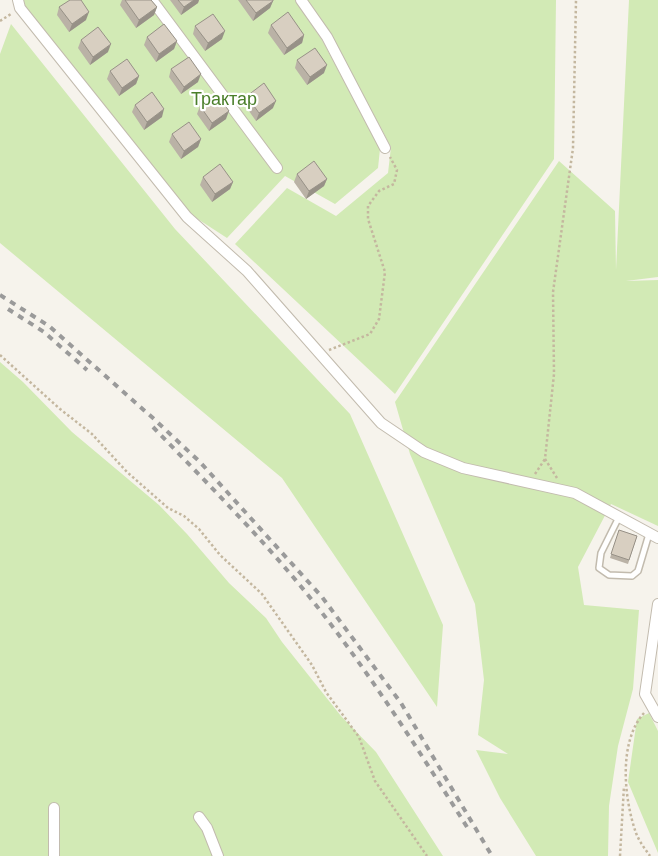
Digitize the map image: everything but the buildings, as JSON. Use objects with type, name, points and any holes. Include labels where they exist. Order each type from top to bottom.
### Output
[{"type":"street","points":[[18,0],[20,8],[187,217],[247,271],[381,423],[424,452],[463,468],[527,484],[575,493],[654,536]]},
{"type":"street","points":[[152,0],[277,168]]},
{"type":"street","points":[[301,0],[327,38],[385,148]]},
{"type":"street","points":[[658,604],[645,694],[658,717]]},
{"type":"street","points":[[54,808],[54,856]]},
{"type":"street","points":[[199,817],[207,828],[218,856]]},
{"type":"lane","points":[[619,517],[601,553],[599,568],[609,575],[632,576],[638,571],[654,536]]},
{"type":"path","points":[[527,484],[545,459],[554,374],[553,292],[573,148],[576,0]]},
{"type":"path","points":[[321,355],[330,348],[370,334],[379,319],[385,272],[368,219],[368,206],[380,192],[394,184],[396,178],[397,170],[385,148]]},
{"type":"path","points":[[0,355],[60,409],[92,434],[127,472],[168,508],[184,516],[199,529],[220,555],[262,594],[312,665],[326,692],[359,737],[375,781],[428,856]]},
{"type":"path","points":[[545,459],[558,478],[575,493]]},
{"type":"path","points":[[620,856],[624,782],[630,741],[636,722],[651,705]]},
{"type":"path","points":[[624,782],[636,834],[650,856]]},
{"type":"green space","name":"Трактар","points":[[22,0],[295,0],[322,40],[380,149],[378,168],[335,204],[285,176],[227,238],[190,214]]},
{"type":"green space","points":[[307,0],[556,0],[554,159],[395,394],[235,244],[287,188],[336,216],[388,173],[391,147],[331,35]]},
{"type":"green space","points":[[629,0],[658,0],[658,277],[626,281],[658,280],[658,526],[611,504],[578,567],[584,605],[639,610],[633,689],[618,746],[609,806],[608,856],[536,856],[500,798],[476,750],[508,754],[478,735],[484,680],[475,604],[410,454],[395,402],[559,161],[615,211],[616,270]]},
{"type":"green space","points":[[11,24],[175,229],[350,414],[443,625],[437,707],[282,478],[0,243],[0,54]]},
{"type":"green space","points":[[0,362],[23,382],[72,432],[159,505],[229,583],[266,618],[282,642],[341,716],[376,752],[443,856],[0,856]]},
{"type":"green space","points":[[649,713],[658,731],[658,853],[628,782],[637,719]]},
{"type":"railway","points":[[0,295],[49,326],[200,462],[322,597],[401,703],[492,856]]},
{"type":"railway","points":[[8,309],[44,332],[87,370]]},
{"type":"railway","points":[[153,427],[254,533],[312,600],[373,683],[467,827]]}]
